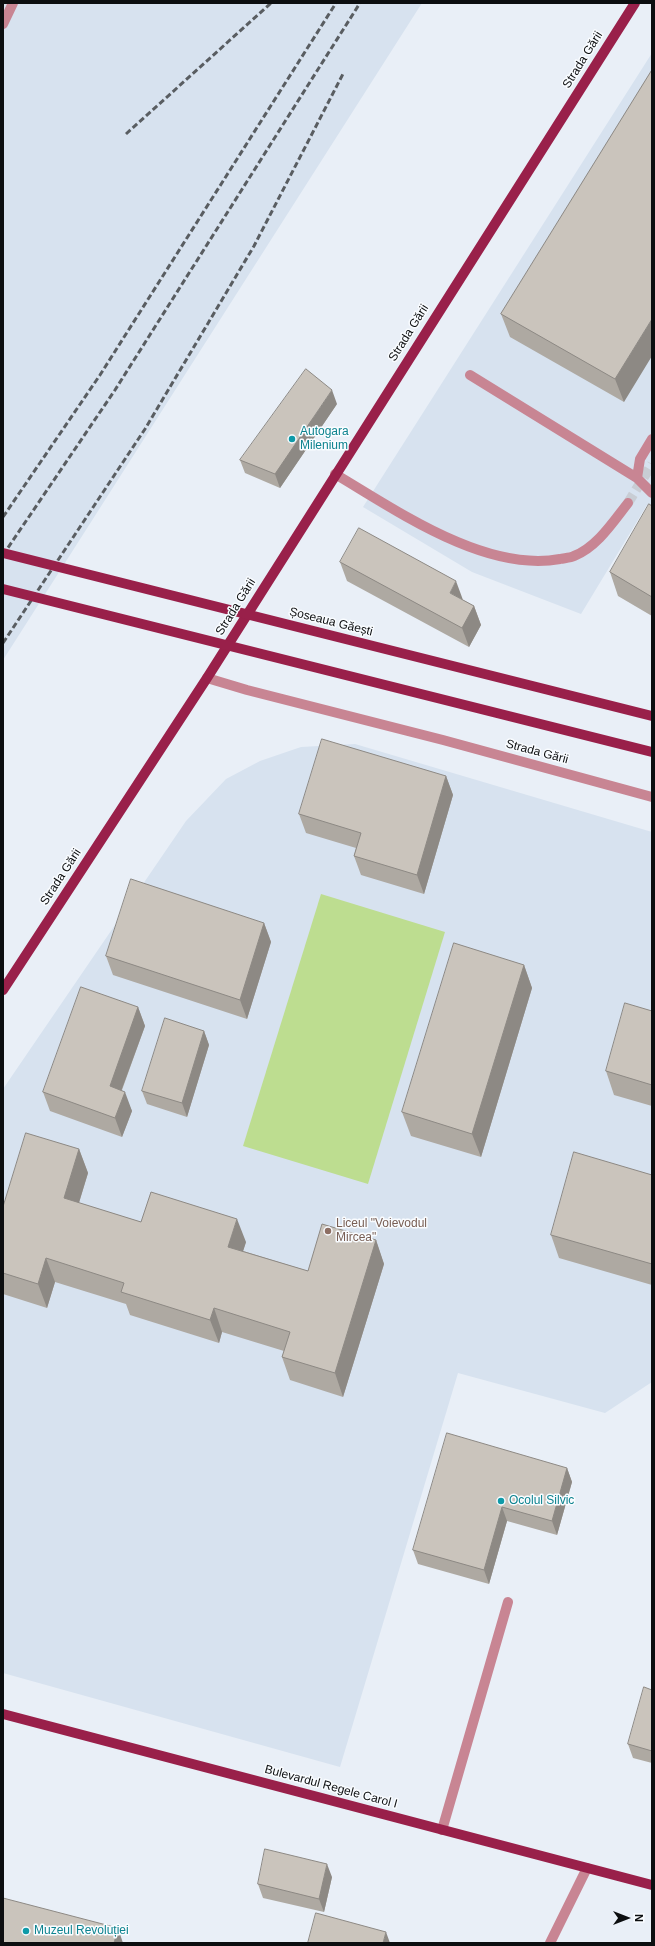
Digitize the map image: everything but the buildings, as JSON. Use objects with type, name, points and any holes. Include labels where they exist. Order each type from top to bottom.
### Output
[{"type":"main road","name":"Strada Gării","points":[[3,990],[207,678],[635,3]]},
{"type":"main road","name":"Șoseaua Găești","points":[[3,553],[652,716]]},
{"type":"main road","points":[[3,589],[652,752]]},
{"type":"main road","name":"Bulevardul Regele Carol I","points":[[3,1714],[652,1885]]},
{"type":"street","points":[[3,24],[13,3]]},
{"type":"street","points":[[470,375],[636,478],[652,493]]},
{"type":"street","points":[[636,478],[640,459],[652,439]]},
{"type":"street","points":[[335,474],[420,524],[466,546],[501,557],[528,561],[548,561],[574,556],[597,541],[628,503]]},
{"type":"street","name":"Strada Gării","points":[[207,678],[247,690],[473,748],[652,797]]},
{"type":"street","points":[[442,1830],[508,1602]]},
{"type":"street","points":[[550,1943],[587,1868]]},
{"type":"shaded area","points":[[3,3],[422,3],[3,660]]},
{"type":"shaded area","points":[[652,53],[652,507],[647,505],[581,614],[472,572],[363,507]]},
{"type":"shaded area","name":"Liceul \"Voievodul Mircea\"","points":[[355,744],[652,832],[652,1382],[605,1413],[458,1373],[340,1767],[3,1673],[3,1089],[186,821],[226,779],[260,761],[301,747]]},
{"type":"green space","points":[[321,894],[445,932],[368,1184],[243,1146]]},
{"type":"tunnel","points":[[628,503],[652,464]]},
{"type":"railway","points":[[126,134],[271,3]]},
{"type":"railway","points":[[3,517],[100,375],[336,3]]},
{"type":"railway","points":[[3,555],[115,390],[360,3]]},
{"type":"railway","points":[[3,643],[145,429],[254,246],[344,72]]},
{"type":"place","name":"Autogara Milenium","points":[[292,439]]},
{"type":"place","name":"Liceul \"Voievodul Mircea\"","points":[[328,1231]]},
{"type":"place","name":"Ocolul Silvic","points":[[501,1501]]},
{"type":"place","name":"Muzeul Revoluției","points":[[26,1931]]}]
